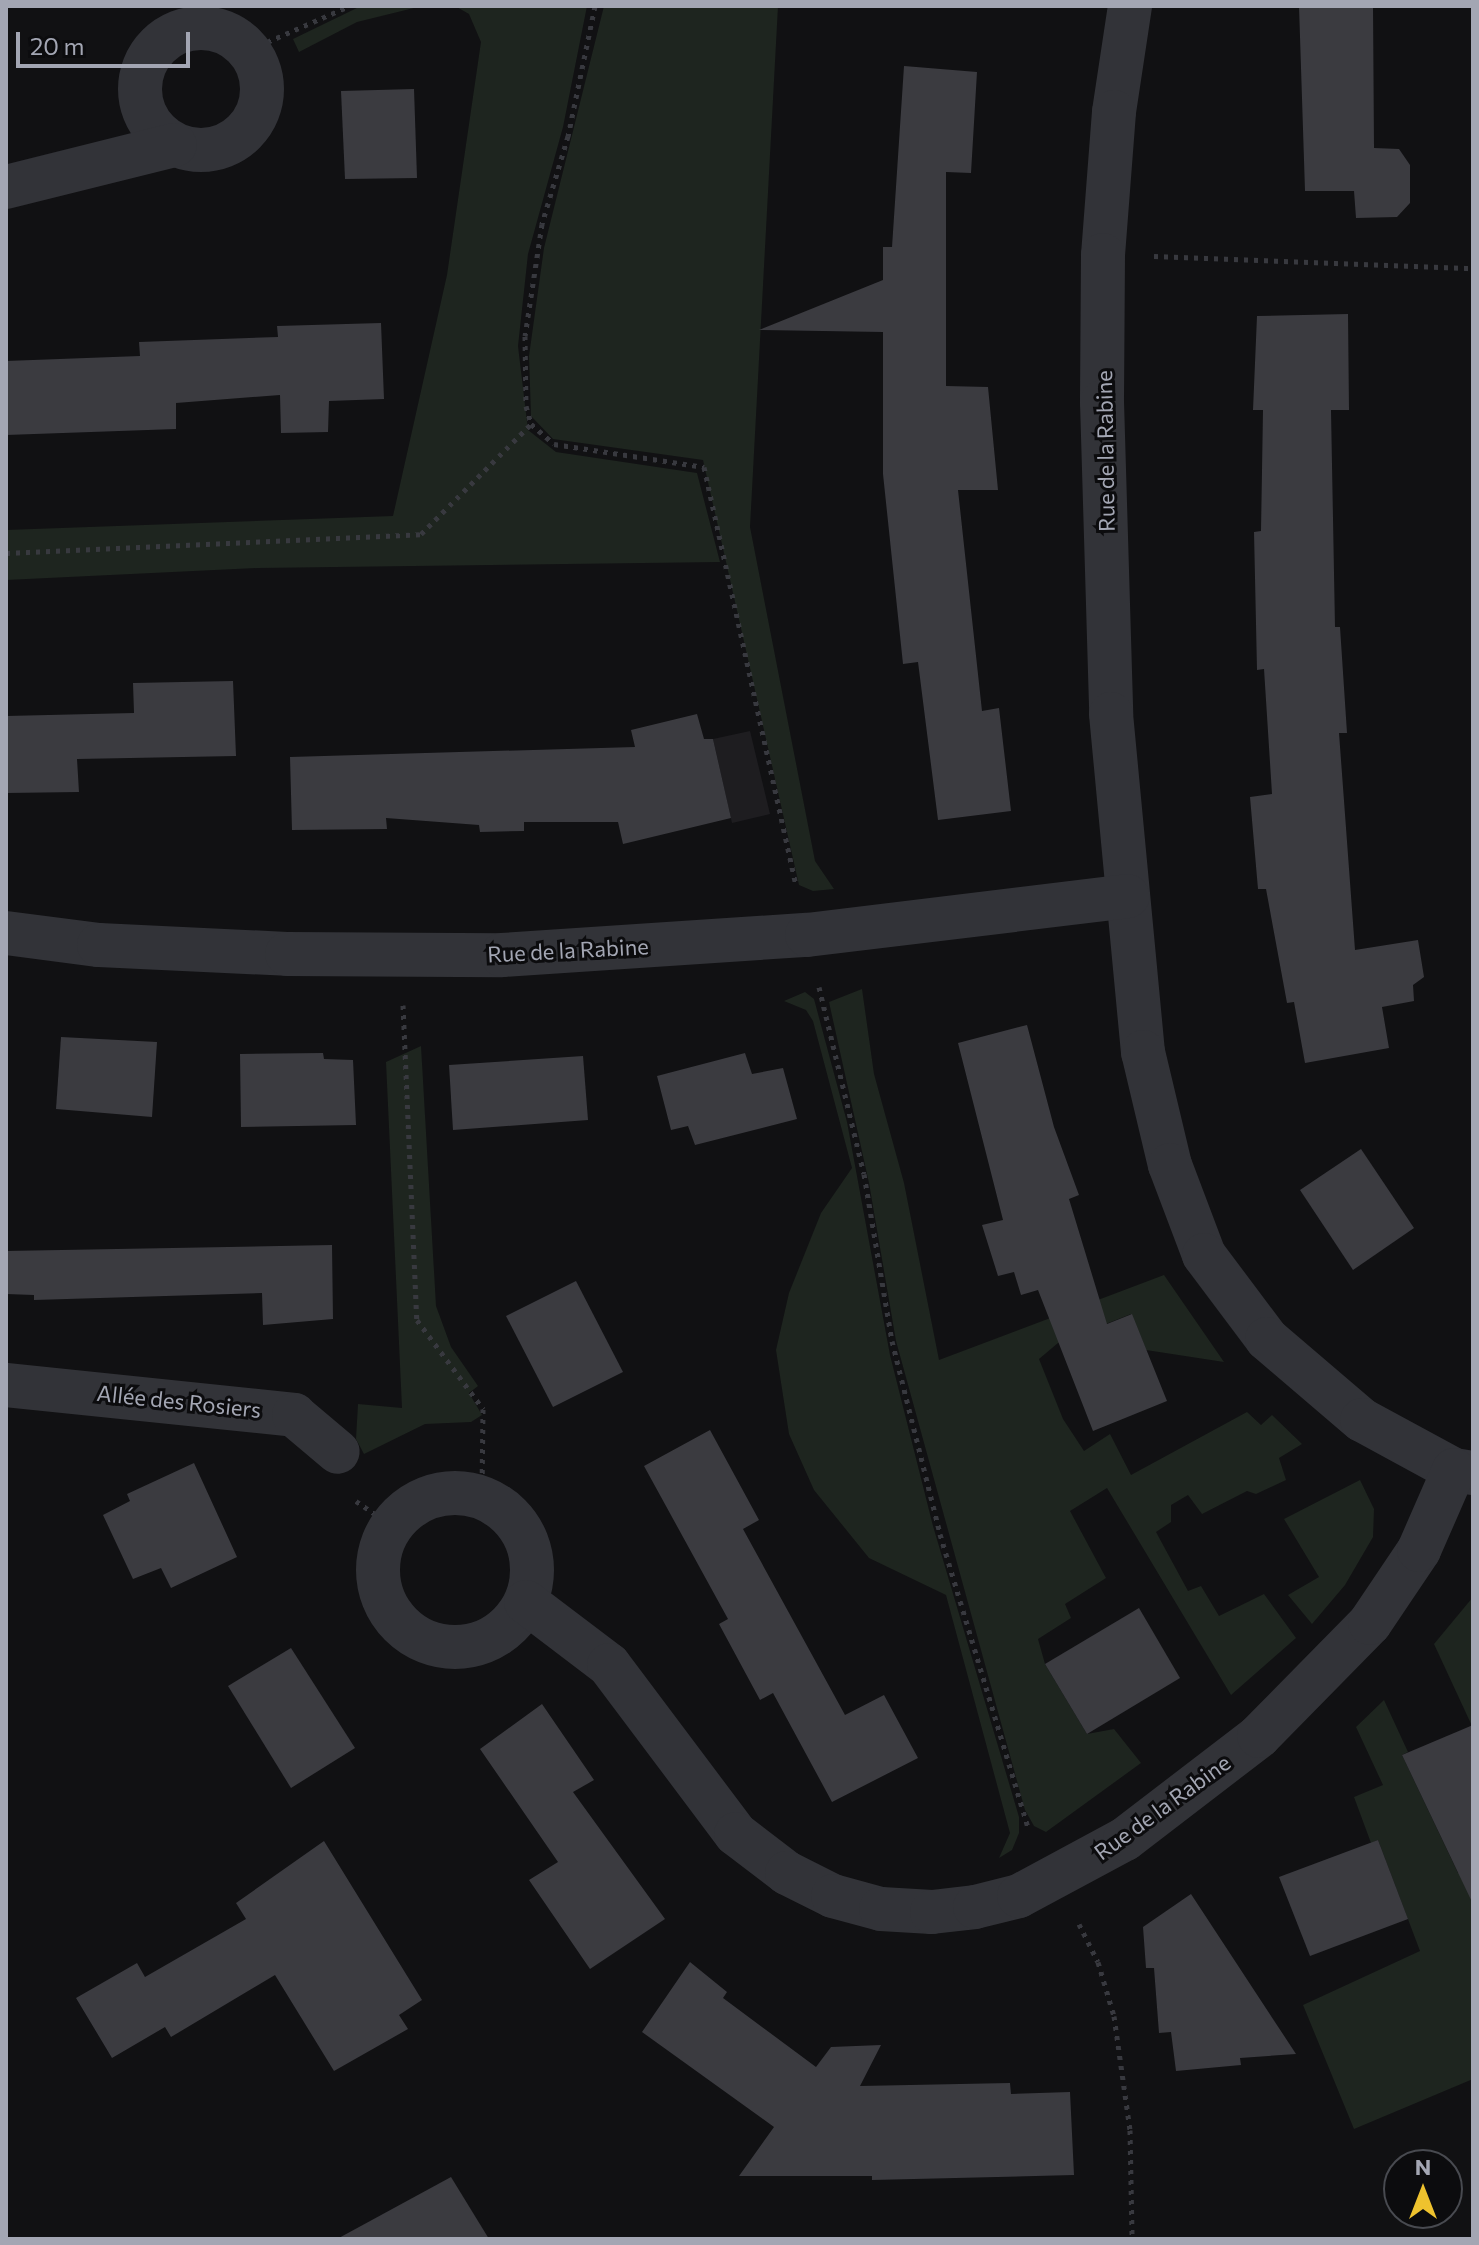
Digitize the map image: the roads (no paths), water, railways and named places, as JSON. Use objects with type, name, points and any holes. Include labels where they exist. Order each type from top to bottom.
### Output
[{"type":"street","name":"Rue de la Rabine","points":[[526,1602],[609,1665],[736,1834],[787,1873],[833,1896],[881,1909],[932,1912],[1019,1896],[1054,1879],[1125,1839],[1259,1736],[1370,1623],[1419,1550],[1464,1472],[1362,1420],[1267,1339],[1204,1255],[1170,1165],[1143,1052],[1111,714],[1103,255],[1114,112],[1130,6]]},
{"type":"street","points":[[6,187],[175,145],[215,149],[250,128],[263,89],[249,50],[215,29],[176,33],[158,44],[146,60],[139,99],[158,135],[175,145]]},
{"type":"street","name":"Rue de la Rabine","points":[[6,933],[99,945],[502,955],[807,935],[1128,896]]},
{"type":"street","name":"Allée des Rosiers","points":[[6,1385],[279,1412],[303,1421],[338,1452]]},
{"type":"street","points":[[457,1492],[482,1497],[504,1510],[526,1540],[533,1577],[526,1602],[512,1623],[467,1647],[417,1638],[397,1622],[383,1600],[377,1575],[380,1548],[391,1525],[432,1496],[457,1492]]}]
